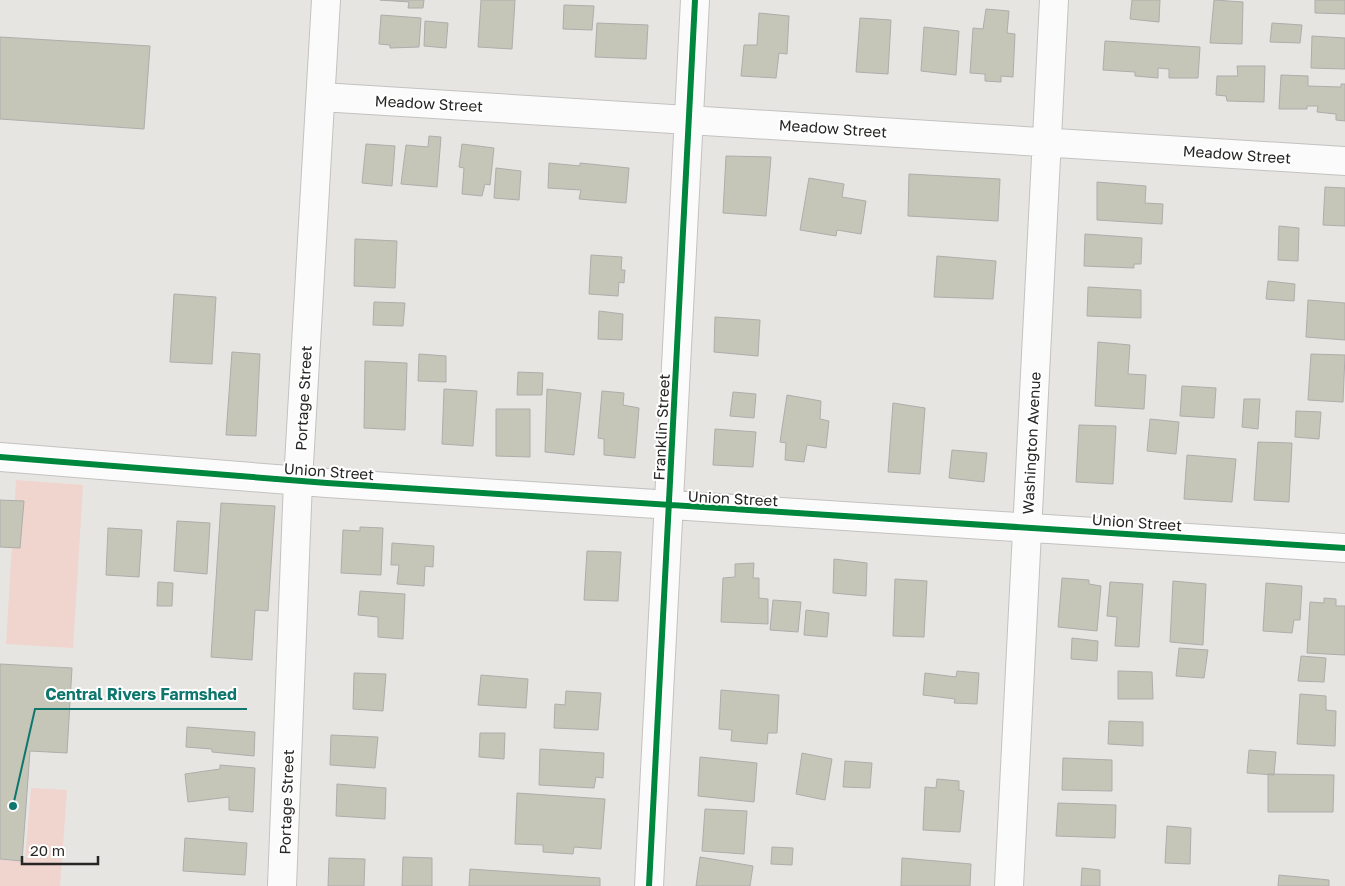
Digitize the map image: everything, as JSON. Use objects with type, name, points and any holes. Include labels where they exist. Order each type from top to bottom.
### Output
[{"type":"street","name":"Portage Street","points":[[282,886],[298,481],[326,0]]},
{"type":"street","name":"Franklin Street","points":[[649,886],[695,0]]},
{"type":"street","name":"Washington Avenue","points":[[1009,886],[1054,0]]},
{"type":"street","name":"Meadow Street","points":[[321,97],[1345,161]]},
{"type":"street","name":"Union Street","points":[[0,457],[298,481],[1345,548]]},
{"type":"shaded area","points":[[16,480],[83,485],[73,648],[6,644]]},
{"type":"shaded area","points":[[31,788],[67,790],[60,886],[0,886],[0,860],[25,861]]},
{"type":"building","points":[[380,0],[424,0],[423,8],[408,8],[409,2]]},
{"type":"building","points":[[481,0],[515,0],[512,49],[478,47]]},
{"type":"building","points":[[1132,0],[1160,0],[1159,22],[1130,19]]},
{"type":"building","points":[[1214,0],[1243,2],[1242,44],[1210,43]]},
{"type":"building","points":[[1315,0],[1345,0],[1345,14],[1315,13]]},
{"type":"building","points":[[564,5],[594,6],[592,30],[563,29]]},
{"type":"building","points":[[986,9],[1009,11],[1007,33],[1015,34],[1013,77],[1001,76],[1001,82],[985,81],[985,74],[970,73],[973,28],[983,29]]},
{"type":"building","points":[[759,13],[789,16],[787,54],[779,53],[776,78],[741,76],[744,45],[757,45]]},
{"type":"building","points":[[381,15],[421,18],[419,47],[390,48],[390,45],[379,44]]},
{"type":"building","points":[[860,18],[891,20],[888,74],[856,72]]},
{"type":"building","points":[[425,21],[448,23],[446,48],[424,46]]},
{"type":"building","points":[[597,23],[648,25],[646,59],[595,57]]},
{"type":"building","points":[[1272,23],[1302,25],[1300,43],[1270,42]]},
{"type":"building","points":[[924,27],[959,31],[956,75],[921,71]]},
{"type":"building","points":[[1312,36],[1345,38],[1345,69],[1311,68]]},
{"type":"building","points":[[0,37],[150,46],[144,129],[0,119]]},
{"type":"building","points":[[1105,41],[1200,47],[1198,78],[1169,78],[1169,69],[1158,68],[1158,78],[1135,76],[1135,72],[1103,70]]},
{"type":"building","points":[[1237,66],[1265,66],[1264,102],[1227,101],[1226,96],[1216,95],[1217,76],[1238,76]]},
{"type":"building","points":[[1281,75],[1308,76],[1308,86],[1341,87],[1341,84],[1345,84],[1345,121],[1336,120],[1336,114],[1317,112],[1318,106],[1307,106],[1307,109],[1279,109]]},
{"type":"building","points":[[429,136],[441,137],[437,187],[401,184],[406,145],[428,147]]},
{"type":"building","points":[[366,144],[395,146],[392,186],[362,183]]},
{"type":"building","points":[[462,144],[494,148],[490,185],[485,184],[482,196],[462,194],[464,168],[459,167]]},
{"type":"building","points":[[726,156],[771,157],[766,216],[723,213]]},
{"type":"building","points":[[549,163],[580,166],[580,163],[629,168],[626,203],[579,199],[581,190],[548,188]]},
{"type":"building","points":[[496,168],[521,171],[519,200],[494,198]]},
{"type":"building","points":[[909,174],[1000,179],[998,221],[908,216]]},
{"type":"building","points":[[809,178],[844,184],[842,197],[866,201],[861,234],[837,230],[836,236],[800,230]]},
{"type":"building","points":[[1097,182],[1146,186],[1145,203],[1163,204],[1162,224],[1097,220]]},
{"type":"building","points":[[1325,187],[1345,188],[1345,226],[1323,225]]},
{"type":"building","points":[[1279,226],[1299,228],[1298,261],[1278,260]]},
{"type":"building","points":[[1085,234],[1142,238],[1141,264],[1134,264],[1134,268],[1084,266]]},
{"type":"building","points":[[355,239],[397,241],[395,288],[354,286]]},
{"type":"building","points":[[591,255],[622,257],[621,270],[625,270],[624,283],[619,282],[618,296],[589,294]]},
{"type":"building","points":[[937,256],[996,261],[993,299],[934,297]]},
{"type":"building","points":[[1268,281],[1295,284],[1294,301],[1266,299]]},
{"type":"building","points":[[1088,287],[1141,290],[1141,318],[1087,316]]},
{"type":"building","points":[[174,294],[216,297],[212,364],[170,362]]},
{"type":"building","points":[[1308,300],[1345,303],[1345,340],[1306,337]]},
{"type":"building","points":[[374,302],[405,303],[403,326],[373,325]]},
{"type":"building","points":[[599,311],[623,314],[622,340],[598,339]]},
{"type":"building","points":[[715,317],[760,320],[758,356],[714,352]]},
{"type":"building","points":[[1098,342],[1130,345],[1128,374],[1146,375],[1144,409],[1095,406]]},
{"type":"building","points":[[232,352],[260,354],[256,436],[226,435]]},
{"type":"building","points":[[419,354],[446,356],[446,382],[418,381]]},
{"type":"building","points":[[1311,354],[1345,355],[1343,402],[1308,400]]},
{"type":"building","points":[[365,361],[407,363],[405,430],[364,428]]},
{"type":"building","points":[[518,372],[543,373],[542,395],[517,395]]},
{"type":"building","points":[[1182,386],[1216,388],[1214,418],[1180,416]]},
{"type":"building","points":[[444,389],[477,391],[473,446],[442,444]]},
{"type":"building","points":[[547,389],[581,393],[574,455],[545,452]]},
{"type":"building","points":[[602,391],[624,393],[623,405],[639,408],[635,458],[604,455],[604,439],[598,438]]},
{"type":"building","points":[[733,392],[756,394],[754,418],[730,416]]},
{"type":"building","points":[[787,395],[821,401],[820,419],[829,421],[826,448],[807,445],[804,462],[785,460],[786,443],[780,442]]},
{"type":"building","points":[[1244,399],[1260,399],[1258,429],[1242,427]]},
{"type":"building","points":[[893,403],[925,408],[920,474],[888,472]]},
{"type":"building","points":[[496,409],[530,409],[530,457],[496,456]]},
{"type":"building","points":[[1296,411],[1321,412],[1319,439],[1295,437]]},
{"type":"building","points":[[1150,419],[1179,422],[1176,454],[1147,451]]},
{"type":"building","points":[[1079,425],[1116,426],[1113,484],[1076,482]]},
{"type":"building","points":[[715,429],[756,432],[753,467],[713,465]]},
{"type":"building","points":[[1258,442],[1292,443],[1289,502],[1254,500]]},
{"type":"building","points":[[952,450],[987,453],[984,482],[949,478]]},
{"type":"building","points":[[1187,455],[1236,459],[1232,502],[1184,499]]},
{"type":"building","points":[[0,500],[24,501],[20,548],[0,547]]},
{"type":"building","points":[[221,503],[275,506],[268,611],[255,610],[252,660],[211,657]]},
{"type":"building","points":[[177,521],[210,523],[207,574],[174,571]]},
{"type":"building","points":[[360,527],[383,528],[381,575],[341,573],[343,530],[360,531]]},
{"type":"building","points":[[108,528],[142,530],[139,577],[106,575]]},
{"type":"building","points":[[392,543],[434,546],[433,567],[425,566],[424,586],[397,584],[399,565],[391,565]]},
{"type":"building","points":[[587,551],[621,552],[618,601],[584,600]]},
{"type":"building","points":[[834,559],[867,563],[866,596],[833,593]]},
{"type":"building","points":[[754,563],[753,578],[759,578],[759,598],[768,599],[768,624],[721,622],[723,578],[735,577],[735,564]]},
{"type":"building","points":[[1062,578],[1089,580],[1089,584],[1101,586],[1097,631],[1058,627]]},
{"type":"building","points":[[895,579],[927,581],[924,637],[893,636]]},
{"type":"building","points":[[1173,581],[1206,584],[1203,645],[1170,642]]},
{"type":"building","points":[[158,582],[173,583],[172,606],[157,606]]},
{"type":"building","points":[[1110,582],[1143,584],[1139,647],[1115,646],[1117,617],[1107,616]]},
{"type":"building","points":[[1266,583],[1302,586],[1300,620],[1294,620],[1292,633],[1263,631]]},
{"type":"building","points":[[360,591],[405,594],[403,639],[378,637],[378,617],[358,615]]},
{"type":"building","points":[[1324,598],[1336,599],[1336,606],[1345,606],[1345,655],[1307,653],[1310,602],[1324,603]]},
{"type":"building","points":[[773,600],[801,602],[798,632],[770,630]]},
{"type":"building","points":[[806,610],[829,613],[827,637],[804,635]]},
{"type":"building","points":[[1072,638],[1098,641],[1097,661],[1071,659]]},
{"type":"building","points":[[1179,648],[1208,650],[1204,678],[1176,676]]},
{"type":"building","points":[[1301,656],[1326,658],[1324,682],[1298,681]]},
{"type":"building","points":[[0,664],[72,668],[67,753],[30,751],[22,861],[0,859]]},
{"type":"building","points":[[957,671],[979,673],[977,704],[954,703],[955,699],[923,695],[925,673],[956,677]]},
{"type":"building","points":[[1118,671],[1152,672],[1153,699],[1118,699]]},
{"type":"building","points":[[354,673],[386,674],[383,711],[353,709]]},
{"type":"building","points":[[481,675],[528,679],[526,708],[478,705]]},
{"type":"building","points":[[721,690],[779,695],[777,733],[768,733],[767,744],[731,741],[732,730],[719,729]]},
{"type":"building","points":[[566,691],[601,693],[598,730],[554,728],[555,704],[565,705]]},
{"type":"building","points":[[1300,694],[1326,696],[1326,710],[1336,711],[1335,746],[1297,744]]},
{"type":"building","points":[[1109,721],[1143,722],[1143,746],[1108,744]]},
{"type":"building","points":[[187,727],[255,732],[254,756],[212,752],[212,749],[186,747]]},
{"type":"building","points":[[480,733],[505,733],[504,759],[479,757]]},
{"type":"building","points":[[331,735],[378,737],[375,768],[330,765]]},
{"type":"building","points":[[540,749],[604,753],[603,778],[596,777],[594,788],[539,785]]},
{"type":"building","points":[[1249,750],[1276,752],[1274,775],[1247,773]]},
{"type":"building","points":[[802,753],[832,759],[825,800],[796,794]]},
{"type":"building","points":[[700,757],[757,763],[754,802],[698,796]]},
{"type":"building","points":[[1063,758],[1112,760],[1112,791],[1062,790]]},
{"type":"building","points":[[845,761],[872,763],[870,788],[843,787]]},
{"type":"building","points":[[220,765],[255,768],[253,812],[229,810],[229,797],[188,802],[185,774],[220,769]]},
{"type":"building","points":[[1268,774],[1334,775],[1333,812],[1268,812]]},
{"type":"building","points":[[937,779],[959,781],[959,790],[964,791],[960,832],[923,830],[925,787],[936,788]]},
{"type":"building","points":[[337,784],[386,788],[385,819],[336,816]]},
{"type":"building","points":[[517,793],[605,799],[601,849],[574,847],[573,854],[543,852],[543,845],[515,844]]},
{"type":"building","points":[[1058,803],[1116,805],[1115,838],[1056,836]]},
{"type":"building","points":[[705,809],[747,811],[744,854],[702,851]]},
{"type":"building","points":[[1167,826],[1191,828],[1190,864],[1165,863]]},
{"type":"building","points":[[185,838],[247,843],[245,875],[183,871]]},
{"type":"building","points":[[772,847],[793,848],[792,865],[771,864]]},
{"type":"building","points":[[403,857],[432,858],[432,886],[402,886]]},
{"type":"building","points":[[700,857],[753,866],[750,886],[696,886]]},
{"type":"building","points":[[329,858],[365,859],[364,886],[328,886]]},
{"type":"building","points":[[902,858],[971,864],[970,886],[901,886]]},
{"type":"building","points":[[1082,868],[1100,870],[1100,886],[1081,886]]},
{"type":"building","points":[[470,869],[600,878],[600,886],[469,886]]},
{"type":"building","points":[[1279,875],[1329,880],[1329,886],[1278,886]]},
{"type":"cycle path","points":[[649,886],[695,0]]},
{"type":"cycle path","points":[[0,457],[327,483],[1345,548]]},
{"type":"place","name":"Central Rivers Farmshed","points":[[13,806]]}]
